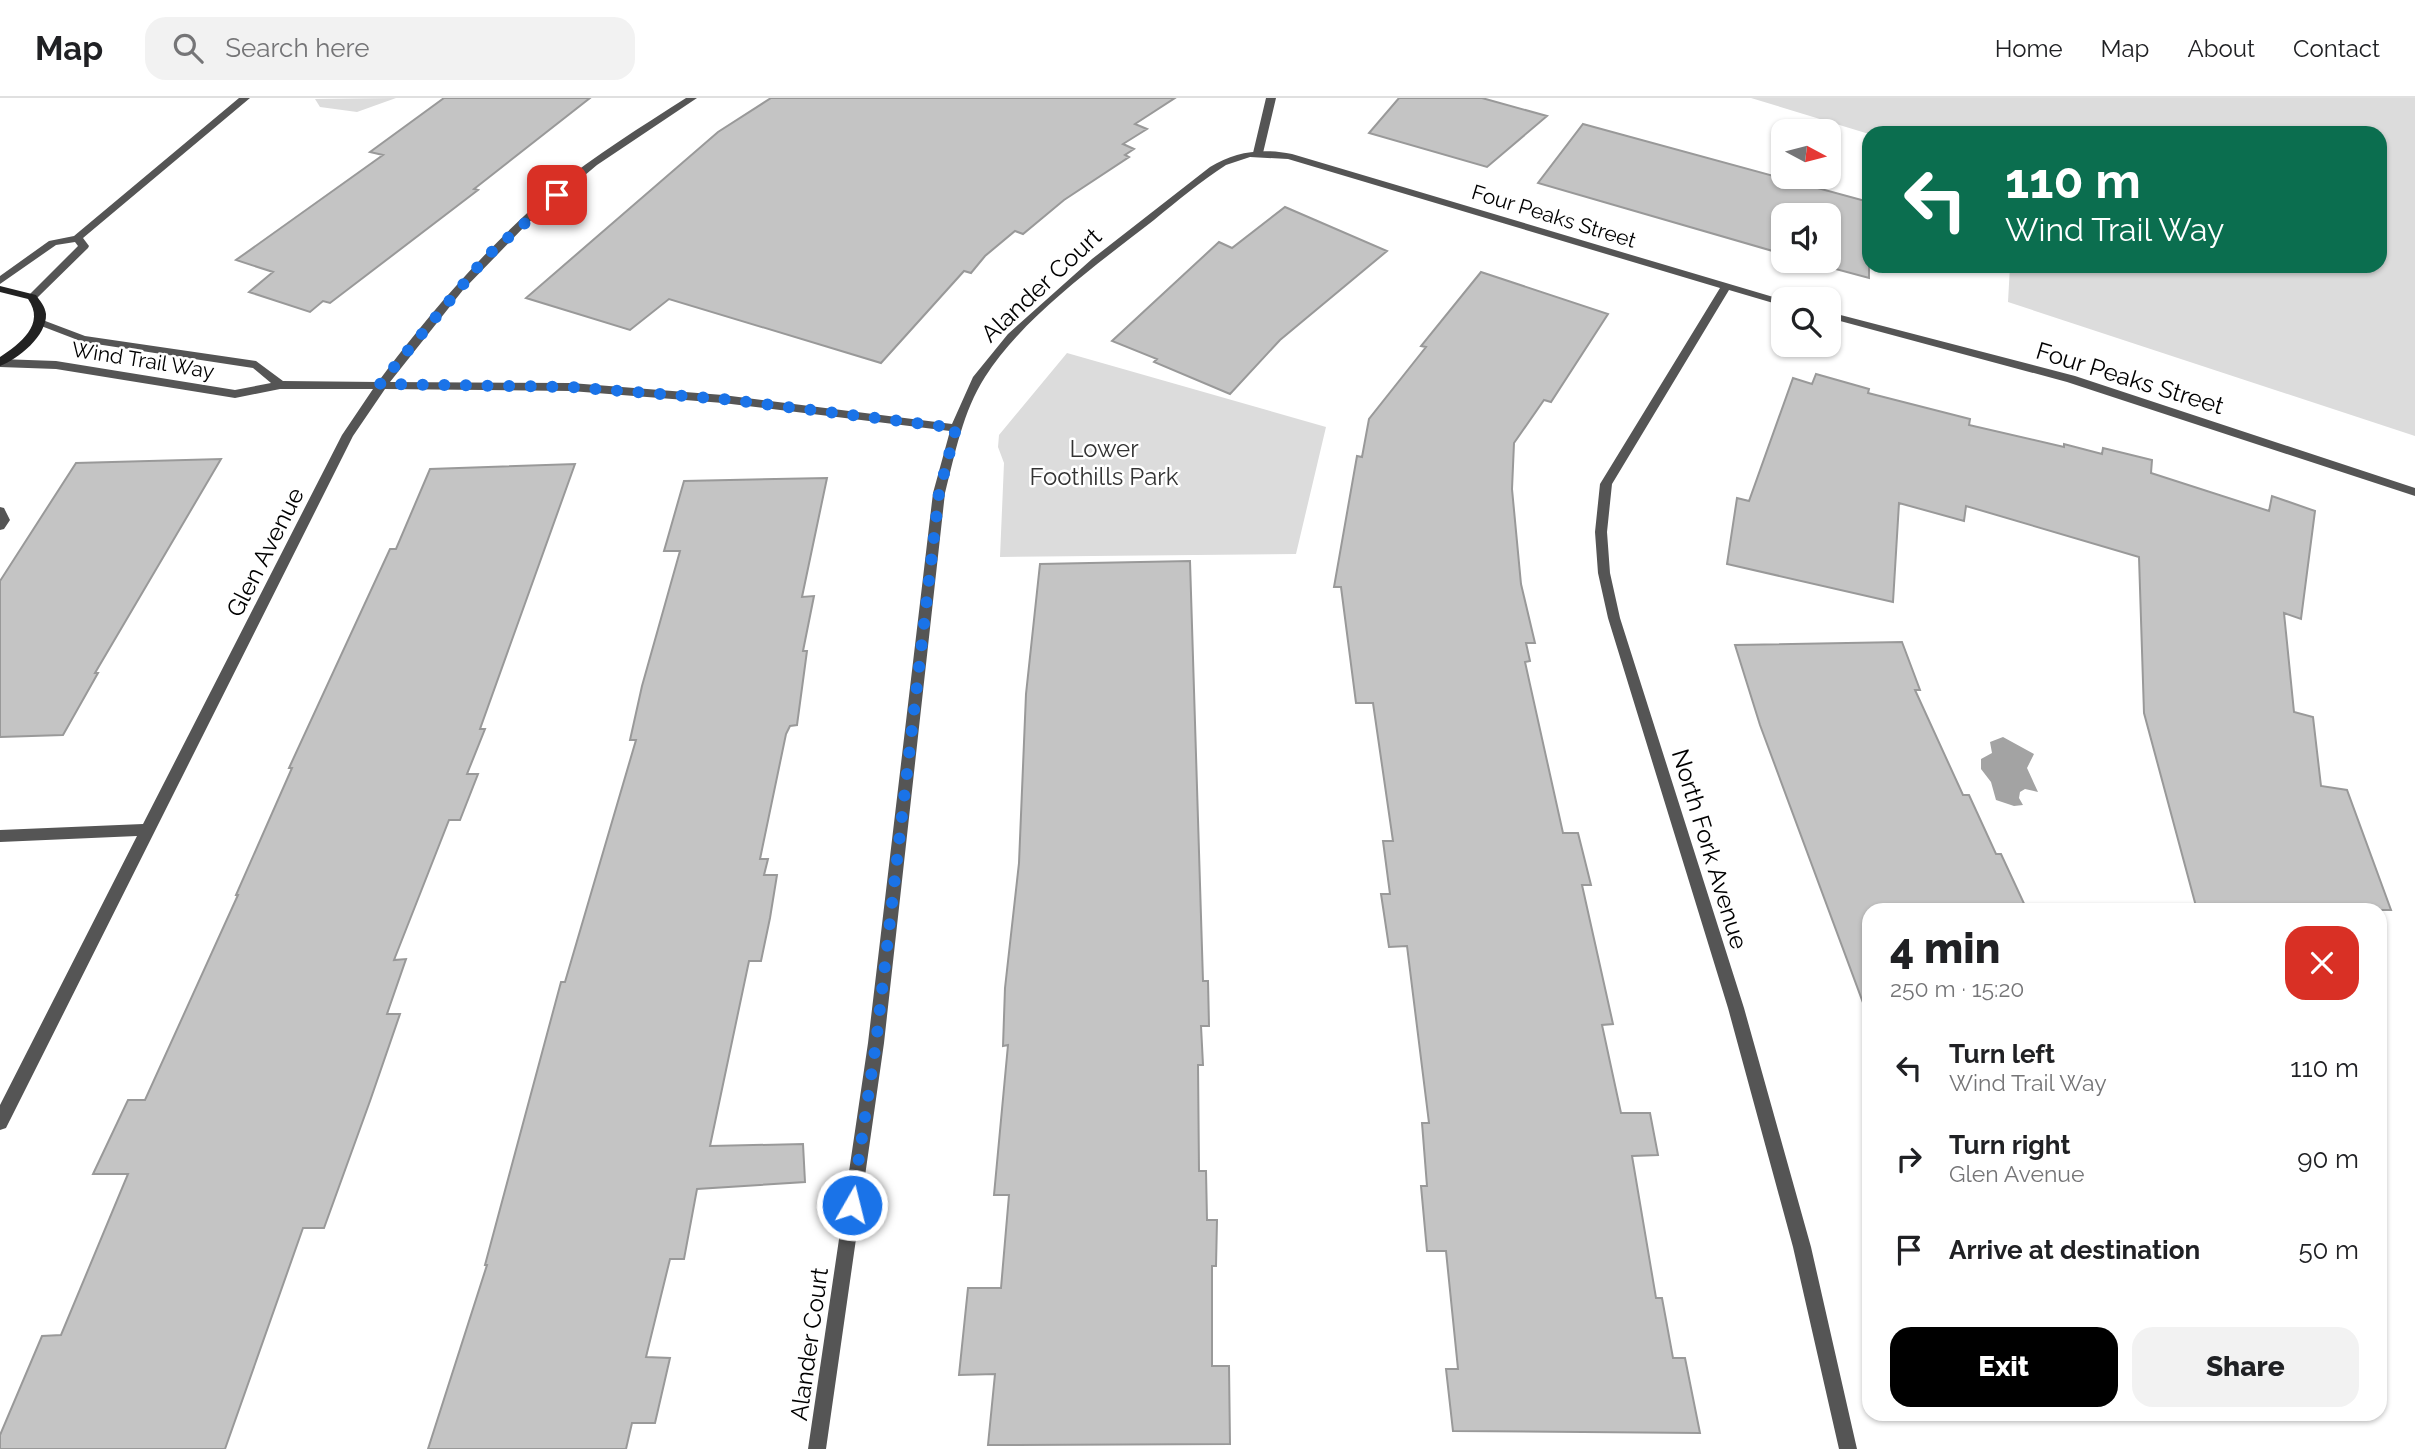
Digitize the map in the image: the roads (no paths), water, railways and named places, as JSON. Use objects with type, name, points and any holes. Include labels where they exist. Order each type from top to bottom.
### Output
[{"type":"street","points":[[0,281],[53,243],[77,238],[244,98]]},
{"type":"street","name":"Glen Avenue","points":[[0,1122],[348,435],[380,384],[486,257],[593,164],[692,98]]},
{"type":"street","points":[[1258,153],[1270,98]]},
{"type":"street","name":"Alander Court","points":[[817,1449],[876,1043],[939,493],[956,428],[987,366],[1069,283],[1213,169],[1234,155],[1258,153],[1289,156],[1314,164]]},
{"type":"street","name":"Four Peaks Street","points":[[1314,164],[1771,300]]},
{"type":"street","points":[[0,289],[32,297],[84,246],[77,238]]},
{"type":"street","name":"North Fork Avenue","points":[[1725,288],[1606,484],[1601,532],[1604,573],[1614,618],[1743,1035],[1802,1247],[1847,1449]]},
{"type":"street","name":"Wind Trail Way","points":[[0,363],[33,336],[40,322],[41,310],[32,297]]},
{"type":"street","name":"Four Peaks Street","points":[[1841,318],[2071,379],[2415,492]]},
{"type":"street","name":"Wind Trail Way","points":[[40,322],[83,340],[256,365],[279,385]]},
{"type":"street","name":"Wind Trail Way","points":[[0,363],[56,365],[235,394],[279,385],[585,388],[723,399],[956,428]]},
{"type":"street","points":[[0,511],[4,520],[0,526]]},
{"type":"street","points":[[0,836],[146,830]]},
{"type":"park label","name":"Lower Foothills Park","points":[[1104,462]]}]
